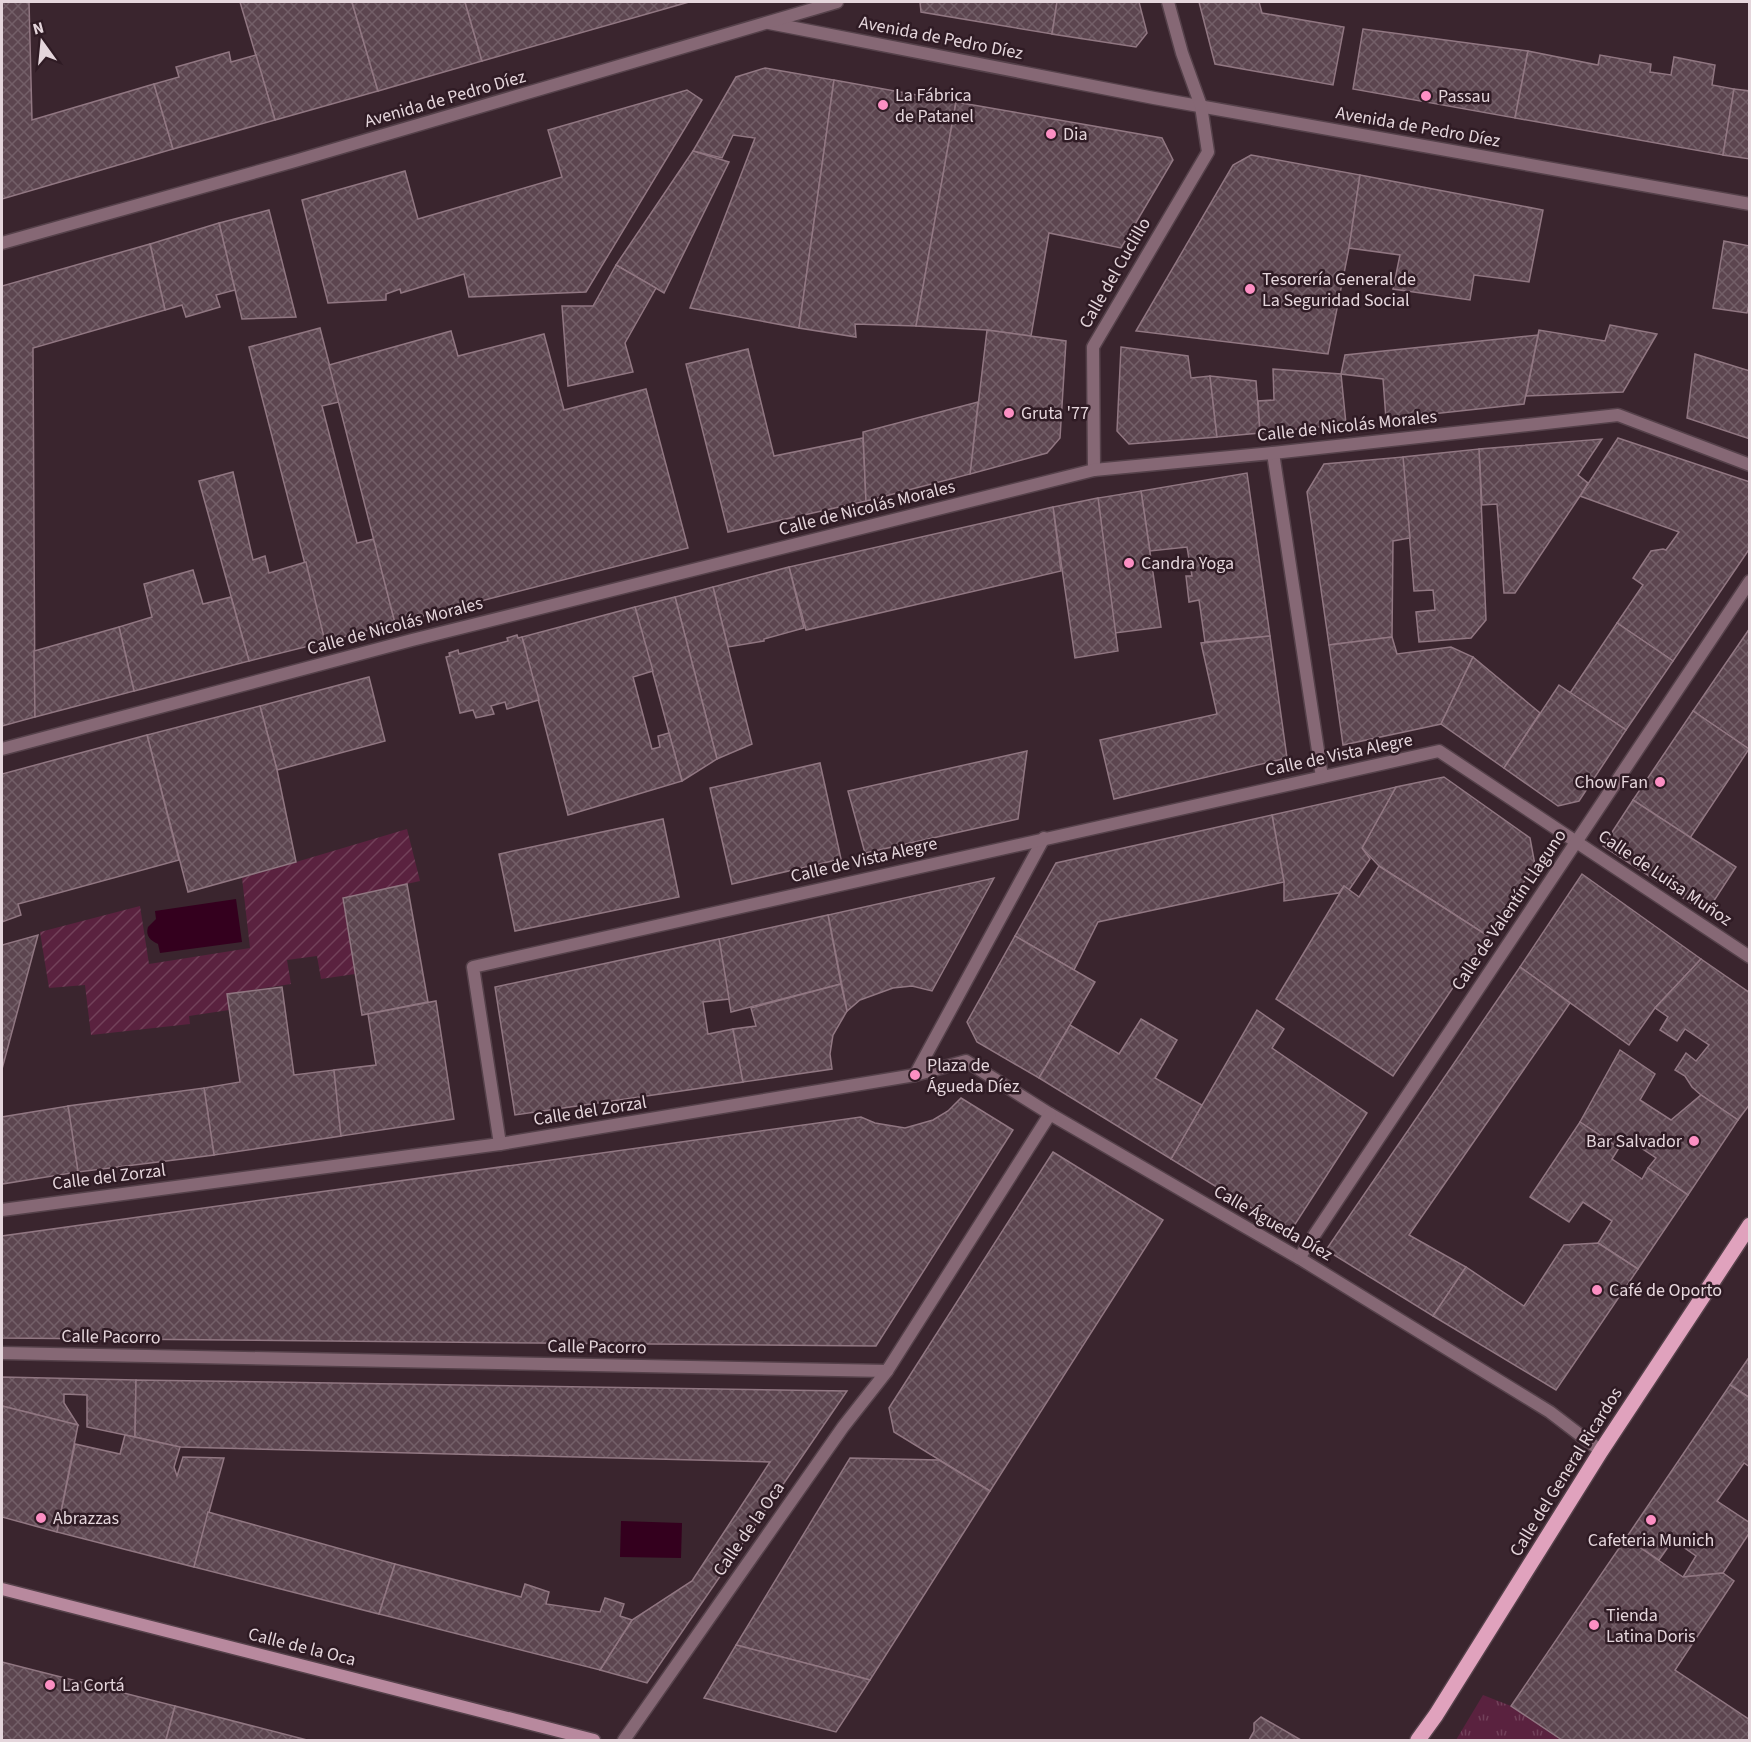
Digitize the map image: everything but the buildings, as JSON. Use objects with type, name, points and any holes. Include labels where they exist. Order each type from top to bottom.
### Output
[{"type":"main road","name":"Calle del General Ricardos","points":[[1418,1740],[1436,1715],[1601,1451],[1749,1225]]},
{"type":"main road","name":"Calle de la Oca","points":[[2,1589],[594,1740]]},
{"type":"street","points":[[769,22],[837,2]]},
{"type":"street","name":"Calle del Cuclillo","points":[[1094,470],[1093,347],[1208,152],[1201,106],[1182,53],[1168,2]]},
{"type":"street","name":"Avenida de Pedro Díez","points":[[2,243],[295,161],[769,22],[1201,106],[1749,204]]},
{"type":"street","name":"Calle de Nicolás Morales","points":[[2,749],[412,640],[1094,470],[1618,415],[1749,465]]},
{"type":"street","points":[[1273,453],[1322,777]]},
{"type":"street","name":"Calle de Valentín Llaguno","points":[[1299,1258],[1749,581]]},
{"type":"street","name":"Calle de Vista Alegre","points":[[500,1144],[473,967],[1439,751]]},
{"type":"street","name":"Calle de Luisa Muñoz","points":[[1439,751],[1749,957]]},
{"type":"street","points":[[915,1075],[1044,838]]},
{"type":"street","name":"Calle Águeda Díez","points":[[915,1075],[966,1061],[1050,1114],[1299,1258],[1550,1412],[1601,1451]]},
{"type":"street","name":"Calle del Zorzal","points":[[2,1210],[500,1144],[915,1075]]},
{"type":"street","points":[[887,1371],[1050,1114]]},
{"type":"street","name":"Calle Pacorro","points":[[2,1353],[887,1371]]},
{"type":"street","name":"Calle de la Oca","points":[[624,1740],[843,1427],[887,1371]]},
{"type":"green space","points":[[407,829],[420,881],[343,898],[355,974],[321,979],[317,956],[287,960],[291,984],[228,994],[229,1010],[189,1016],[190,1024],[91,1035],[85,985],[49,988],[40,932],[140,906],[149,964],[250,948],[242,878]]},
{"type":"green space","points":[[1483,1695],[1511,1706],[1562,1740],[1456,1740]]},
{"type":"shaded area","points":[[236,899],[242,942],[160,953],[158,944],[148,936],[148,927],[156,919],[155,911]]},
{"type":"shaded area","points":[[621,1521],[682,1523],[681,1558],[620,1557]]},
{"type":"place","name":"Passau","points":[[1426,96]]},
{"type":"place","name":"La Fábrica de Patanel","points":[[883,105]]},
{"type":"place","name":"Dia","points":[[1051,134]]},
{"type":"place","name":"Tesorería General de La Seguridad Social","points":[[1250,289]]},
{"type":"place","name":"Gruta '77","points":[[1009,413]]},
{"type":"place","name":"Candra Yoga","points":[[1129,563]]},
{"type":"place","name":"Chow Fan","points":[[1660,782]]},
{"type":"place","name":"Plaza de Águeda Díez","points":[[915,1075]]},
{"type":"place","name":"Bar Salvador","points":[[1694,1141]]},
{"type":"place","name":"Café de Oporto","points":[[1597,1290]]},
{"type":"place","name":"Abrazzas","points":[[41,1518]]},
{"type":"place","name":"Cafeteria Munich","points":[[1651,1520]]},
{"type":"place","name":"Tienda Latina Doris","points":[[1594,1625]]},
{"type":"place","name":"La Cortá","points":[[50,1685]]}]
